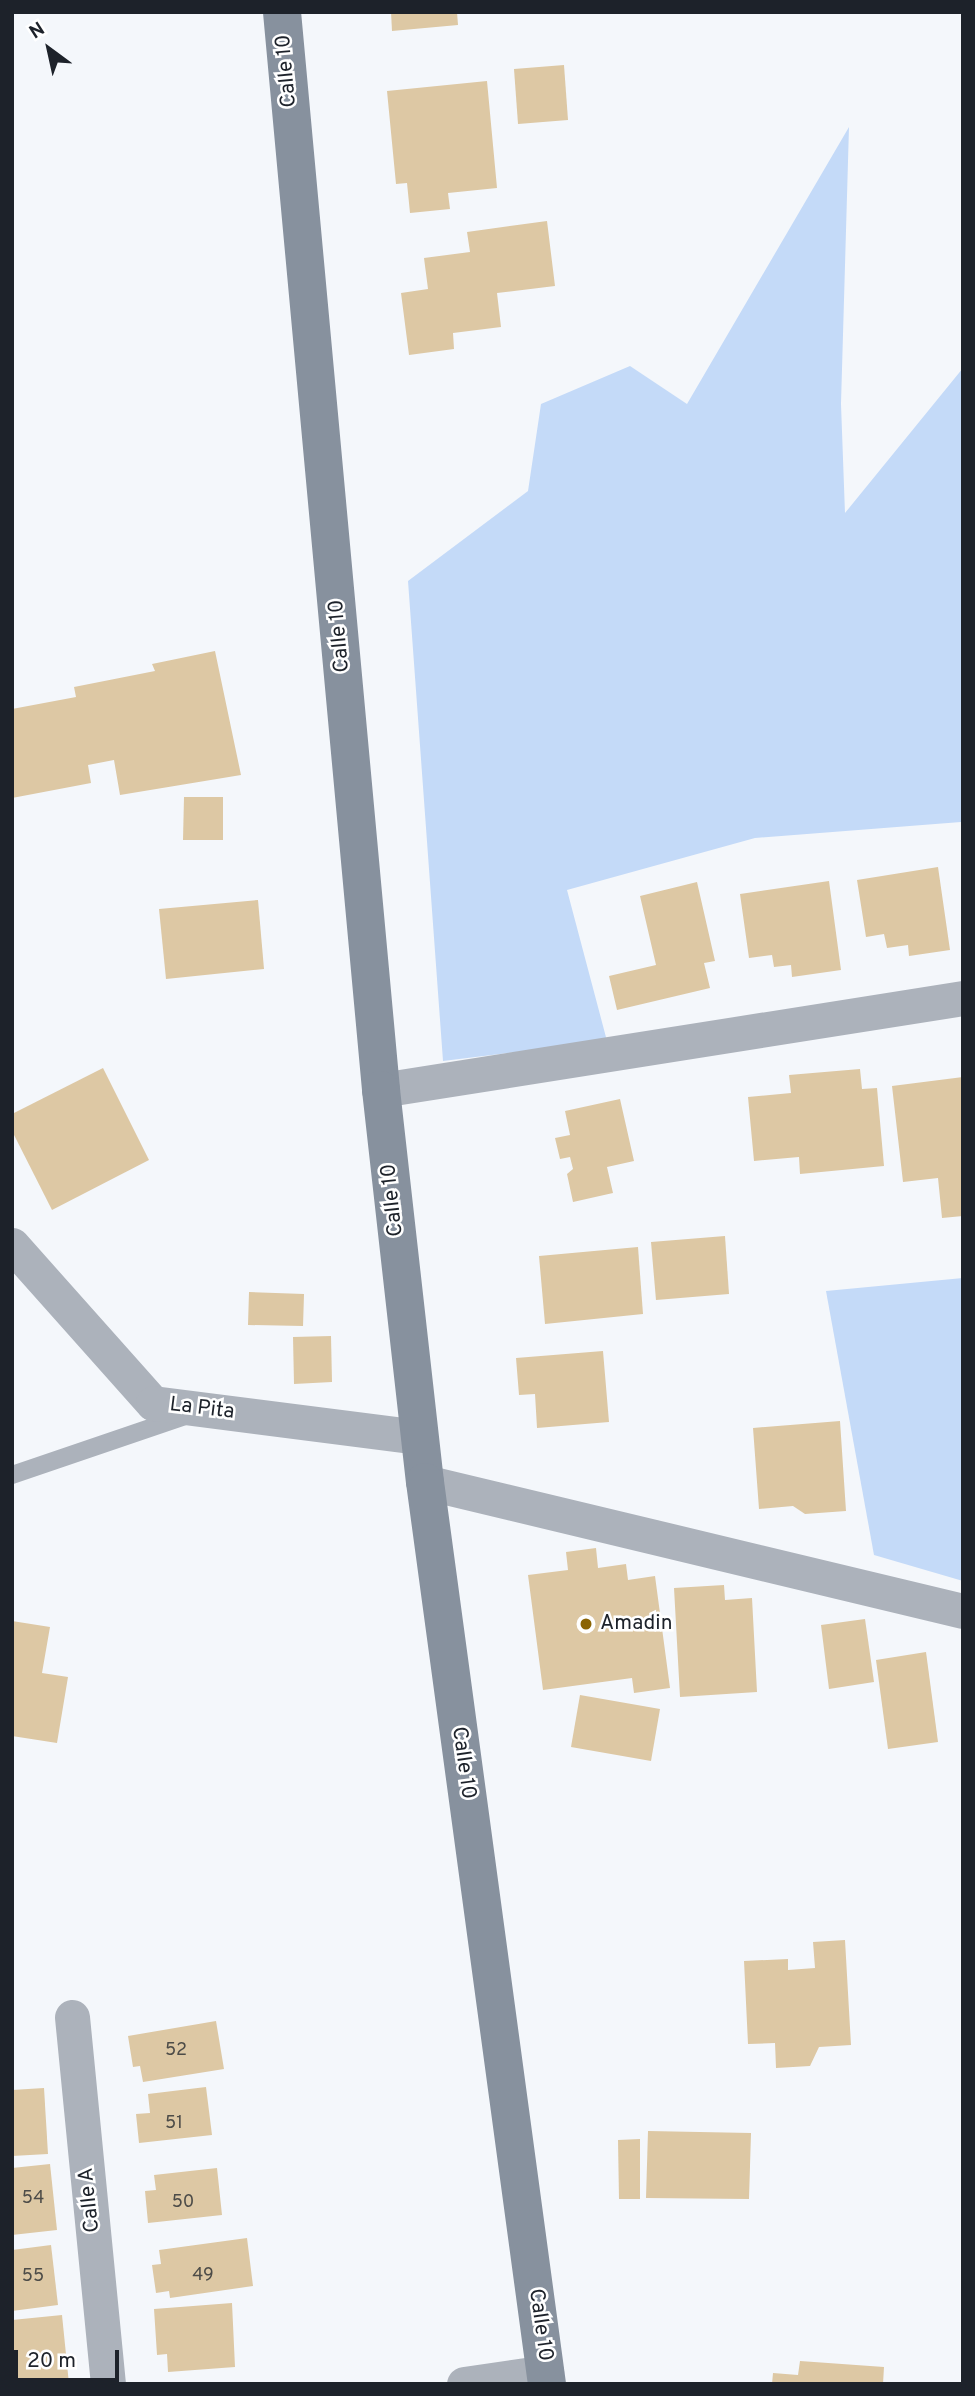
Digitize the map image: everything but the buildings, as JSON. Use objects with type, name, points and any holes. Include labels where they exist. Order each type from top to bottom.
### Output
[{"type":"main road","name":"Calle 10","points":[[282,12],[381,1090],[425,1482],[547,2378]]},
{"type":"street","points":[[381,1090],[963,998]]},
{"type":"street","name":"La Pita","points":[[12,1245],[153,1403],[420,1437]]},
{"type":"street","points":[[425,1482],[963,1611]]},
{"type":"street","name":"Calle A","points":[[72,2017],[108,2384]]},
{"type":"street","points":[[464,2384],[547,2378]]},
{"type":"lane","points":[[12,1475],[205,1409]]},
{"type":"shaded area","points":[[849,127],[841,404],[845,513],[963,368],[963,827],[961,822],[755,838],[567,890],[607,1041],[443,1061],[408,581],[528,491],[541,404],[630,366],[687,404]]},
{"type":"shaded area","points":[[963,1278],[963,1581],[874,1555],[826,1291]]},
{"type":"place","name":"Amadin","points":[[586,1624]]}]
